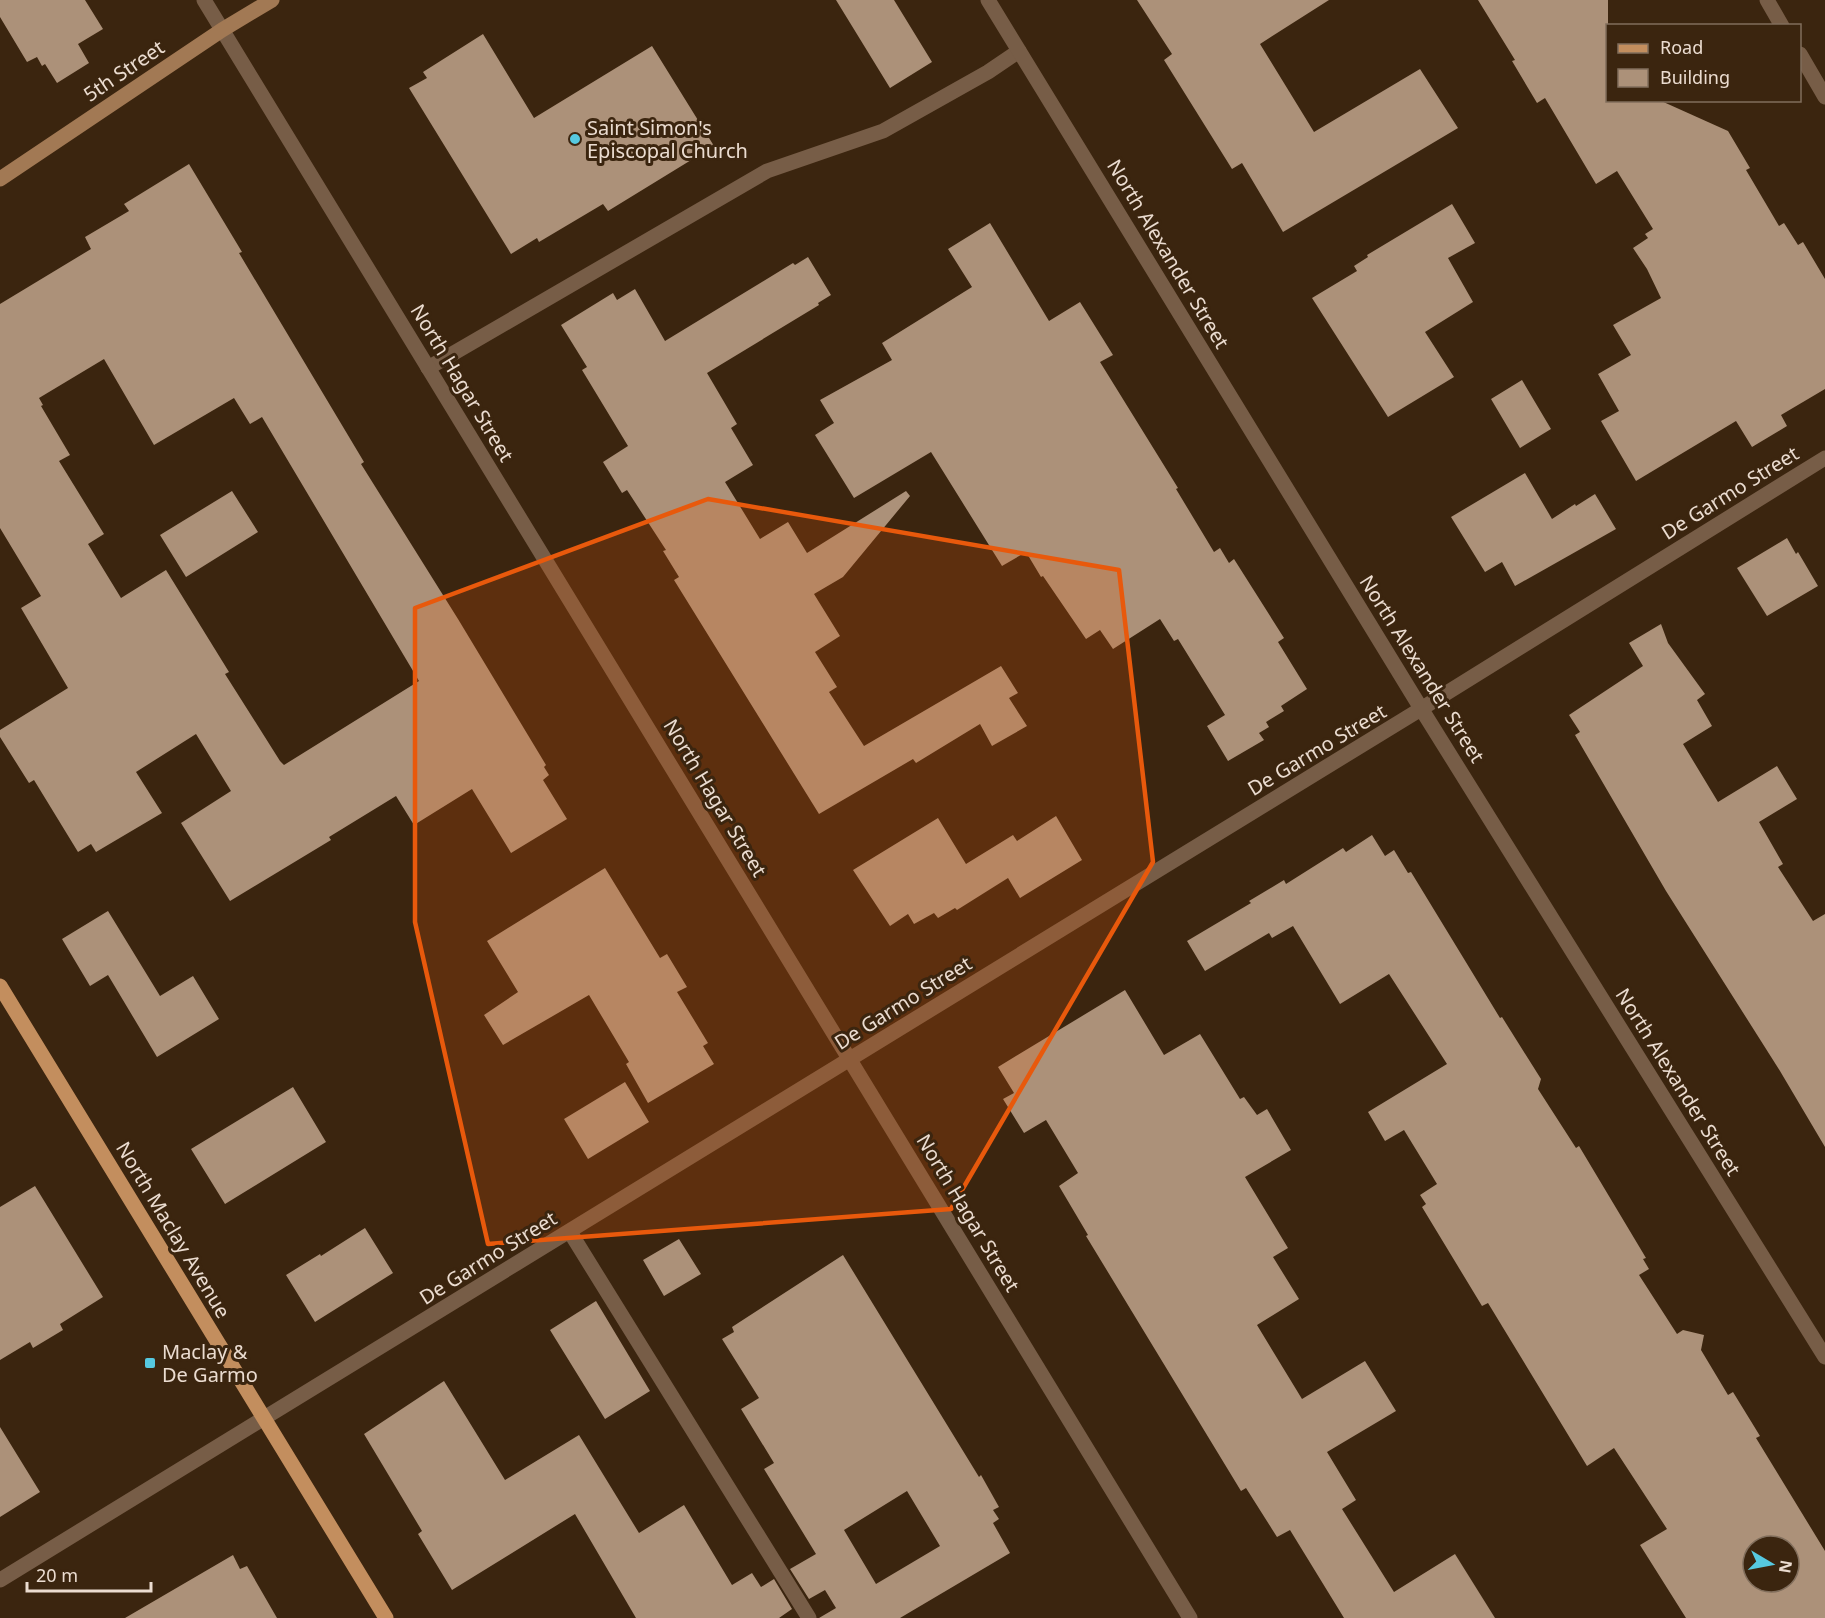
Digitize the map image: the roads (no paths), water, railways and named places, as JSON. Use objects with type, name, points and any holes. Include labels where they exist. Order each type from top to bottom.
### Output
[{"type":"main road","name":"North Maclay Avenue","points":[[0,986],[386,1618]]},
{"type":"street","name":"North Hagar Street","points":[[204,0],[1190,1618]]},
{"type":"street","name":"5th Street","points":[[0,179],[222,30],[272,0]]},
{"type":"street","name":"North Alexander Street","points":[[988,0],[1422,710],[1825,1357]]},
{"type":"street","points":[[1767,0],[1781,24]]},
{"type":"street","points":[[428,368],[767,171],[883,130],[988,72],[1019,51]]},
{"type":"street","points":[[1801,56],[1825,97]]},
{"type":"street","name":"De Garmo Street","points":[[0,1580],[265,1420],[1422,710],[1825,459]]},
{"type":"street","points":[[570,1232],[809,1618]]},
{"type":"place","name":"Saint Simon's Episcopal Church","points":[[575,139]]},
{"type":"place","name":"Maclay & De Garmo","points":[[150,1363]]}]
